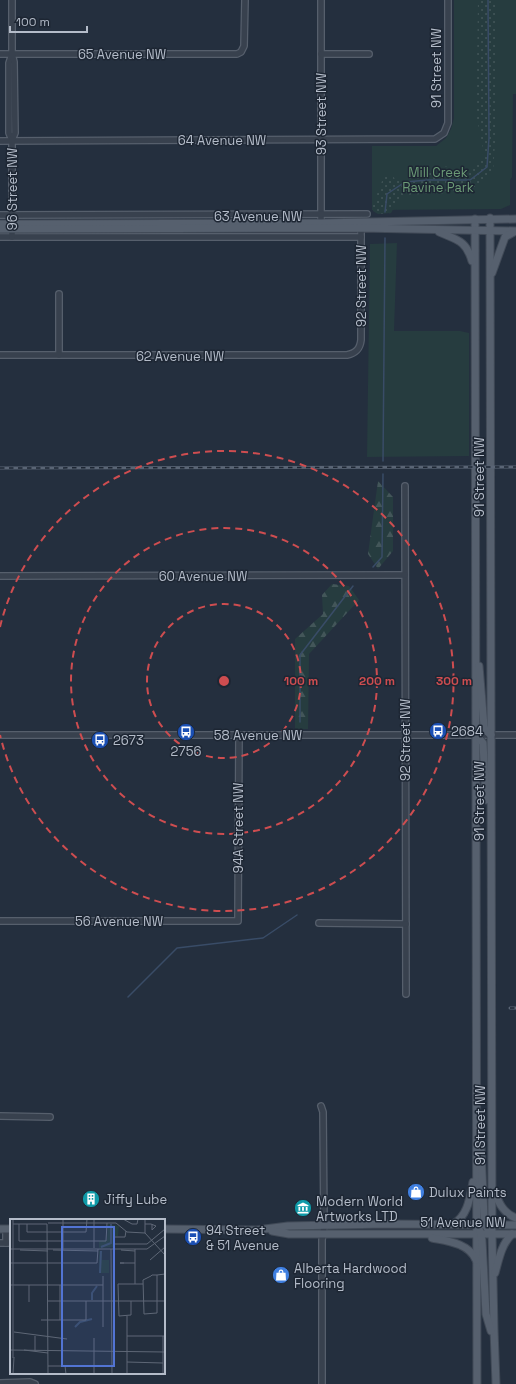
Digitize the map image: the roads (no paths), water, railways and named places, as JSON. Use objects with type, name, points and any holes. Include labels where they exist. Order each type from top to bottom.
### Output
[{"type":"main road","name":"91 Street NW","points":[[489,1225],[492,1187],[490,821],[490,218]]},
{"type":"main road","name":"63 Avenue NW","points":[[0,224],[12,226],[361,225],[516,218]]},
{"type":"main road","name":"91 Street NW","points":[[475,219],[476,1225]]},
{"type":"main road","name":"63 Avenue NW","points":[[361,225],[475,231],[516,231]]},
{"type":"main road","name":"63 Avenue NW","points":[[0,229],[12,226]]},
{"type":"main road","points":[[435,229],[458,239],[463,244],[470,255],[474,269]]},
{"type":"main road","points":[[490,278],[506,237],[516,231]]},
{"type":"main road","points":[[476,642],[481,681],[484,726],[485,730],[491,735]]},
{"type":"main road","points":[[476,735],[483,743],[486,807],[490,821]]},
{"type":"main road","points":[[476,1133],[481,1148],[489,1225],[492,1234],[496,1384]]},
{"type":"main road","points":[[454,1224],[461,1218],[468,1204],[476,1162]]},
{"type":"main road","points":[[492,1187],[501,1208],[509,1215],[516,1218]]},
{"type":"main road","name":"51 Avenue NW","points":[[265,1230],[288,1226],[454,1224],[516,1225]]},
{"type":"main road","points":[[476,1225],[478,1227],[476,1261],[476,1384]]},
{"type":"main road","name":"51 Avenue NW","points":[[165,1230],[265,1230],[289,1234],[514,1234]]},
{"type":"main road","points":[[410,1234],[463,1246],[471,1252],[476,1261]]},
{"type":"main road","points":[[493,1285],[502,1247],[514,1234]]},
{"type":"main road","points":[[478,1235],[486,1314],[494,1345]]},
{"type":"street","name":"96 Street NW","points":[[12,0],[12,54],[14,62],[15,133],[12,140],[12,237]]},
{"type":"street","name":"65 Avenue NW","points":[[0,54],[237,54],[242,50],[245,42],[245,0]]},
{"type":"street","name":"93 Street NW","points":[[321,0],[321,225]]},
{"type":"street","name":"91 Street NW","points":[[443,134],[448,126],[448,0]]},
{"type":"street","points":[[321,54],[369,54]]},
{"type":"street","name":"64 Avenue NW","points":[[0,140],[432,140],[443,134]]},
{"type":"street","name":"63 Avenue NW","points":[[0,215],[367,214]]},
{"type":"street","name":"92 Street NW","points":[[358,349],[361,340],[361,225]]},
{"type":"street","name":"63 Avenue NW","points":[[0,237],[361,237]]},
{"type":"street","points":[[59,294],[60,355]]},
{"type":"street","name":"62 Avenue NW","points":[[0,355],[347,355],[356,352],[358,349]]},
{"type":"street","name":"92 Street NW","points":[[405,486],[404,735],[406,994]]},
{"type":"street","name":"60 Avenue NW","points":[[0,576],[405,575]]},
{"type":"street","name":"58 Avenue NW","points":[[0,735],[516,735]]},
{"type":"street","name":"94A Street NW","points":[[238,921],[239,735]]},
{"type":"street","name":"56 Avenue NW","points":[[0,921],[238,921]]},
{"type":"street","points":[[318,923],[406,924]]},
{"type":"street","points":[[321,1106],[323,1112],[324,1226],[322,1234],[322,1384]]},
{"type":"street","points":[[0,1116],[50,1117]]},
{"type":"street","points":[[0,1243],[9,1243],[6,1229]]},
{"type":"street","points":[[0,1382],[30,1382],[36,1384]]},
{"type":"waterway","points":[[385,212],[387,194],[405,182],[428,180],[470,180],[487,167],[489,138],[488,0]]},
{"type":"waterway","points":[[383,461],[385,238]]},
{"type":"waterway","points":[[373,567],[382,557],[383,474]]},
{"type":"waterway","points":[[300,722],[300,655],[353,586]]},
{"type":"waterway","points":[[128,997],[177,948],[263,938],[297,915]]},
{"type":"railway","points":[[0,468],[516,467]]},
{"type":"railway","points":[[510,1008],[516,1008]]},
{"type":"place","name":"2684","points":[[438,731]]},
{"type":"place","name":"2756","points":[[186,732]]},
{"type":"place","name":"2673","points":[[100,740]]},
{"type":"place","name":"Dulux Paints","points":[[416,1192]]},
{"type":"place","name":"Jiffy Lube","points":[[91,1199]]},
{"type":"place","name":"Modern World Artworks LTD","points":[[303,1208]]},
{"type":"place","name":"94 Street & 51 Avenue","points":[[193,1237]]},
{"type":"place","name":"Alberta Hardwood Flooring","points":[[281,1275]]},
{"type":"park label","name":"Mill Creek Ravine Park","points":[[438,180]]}]
